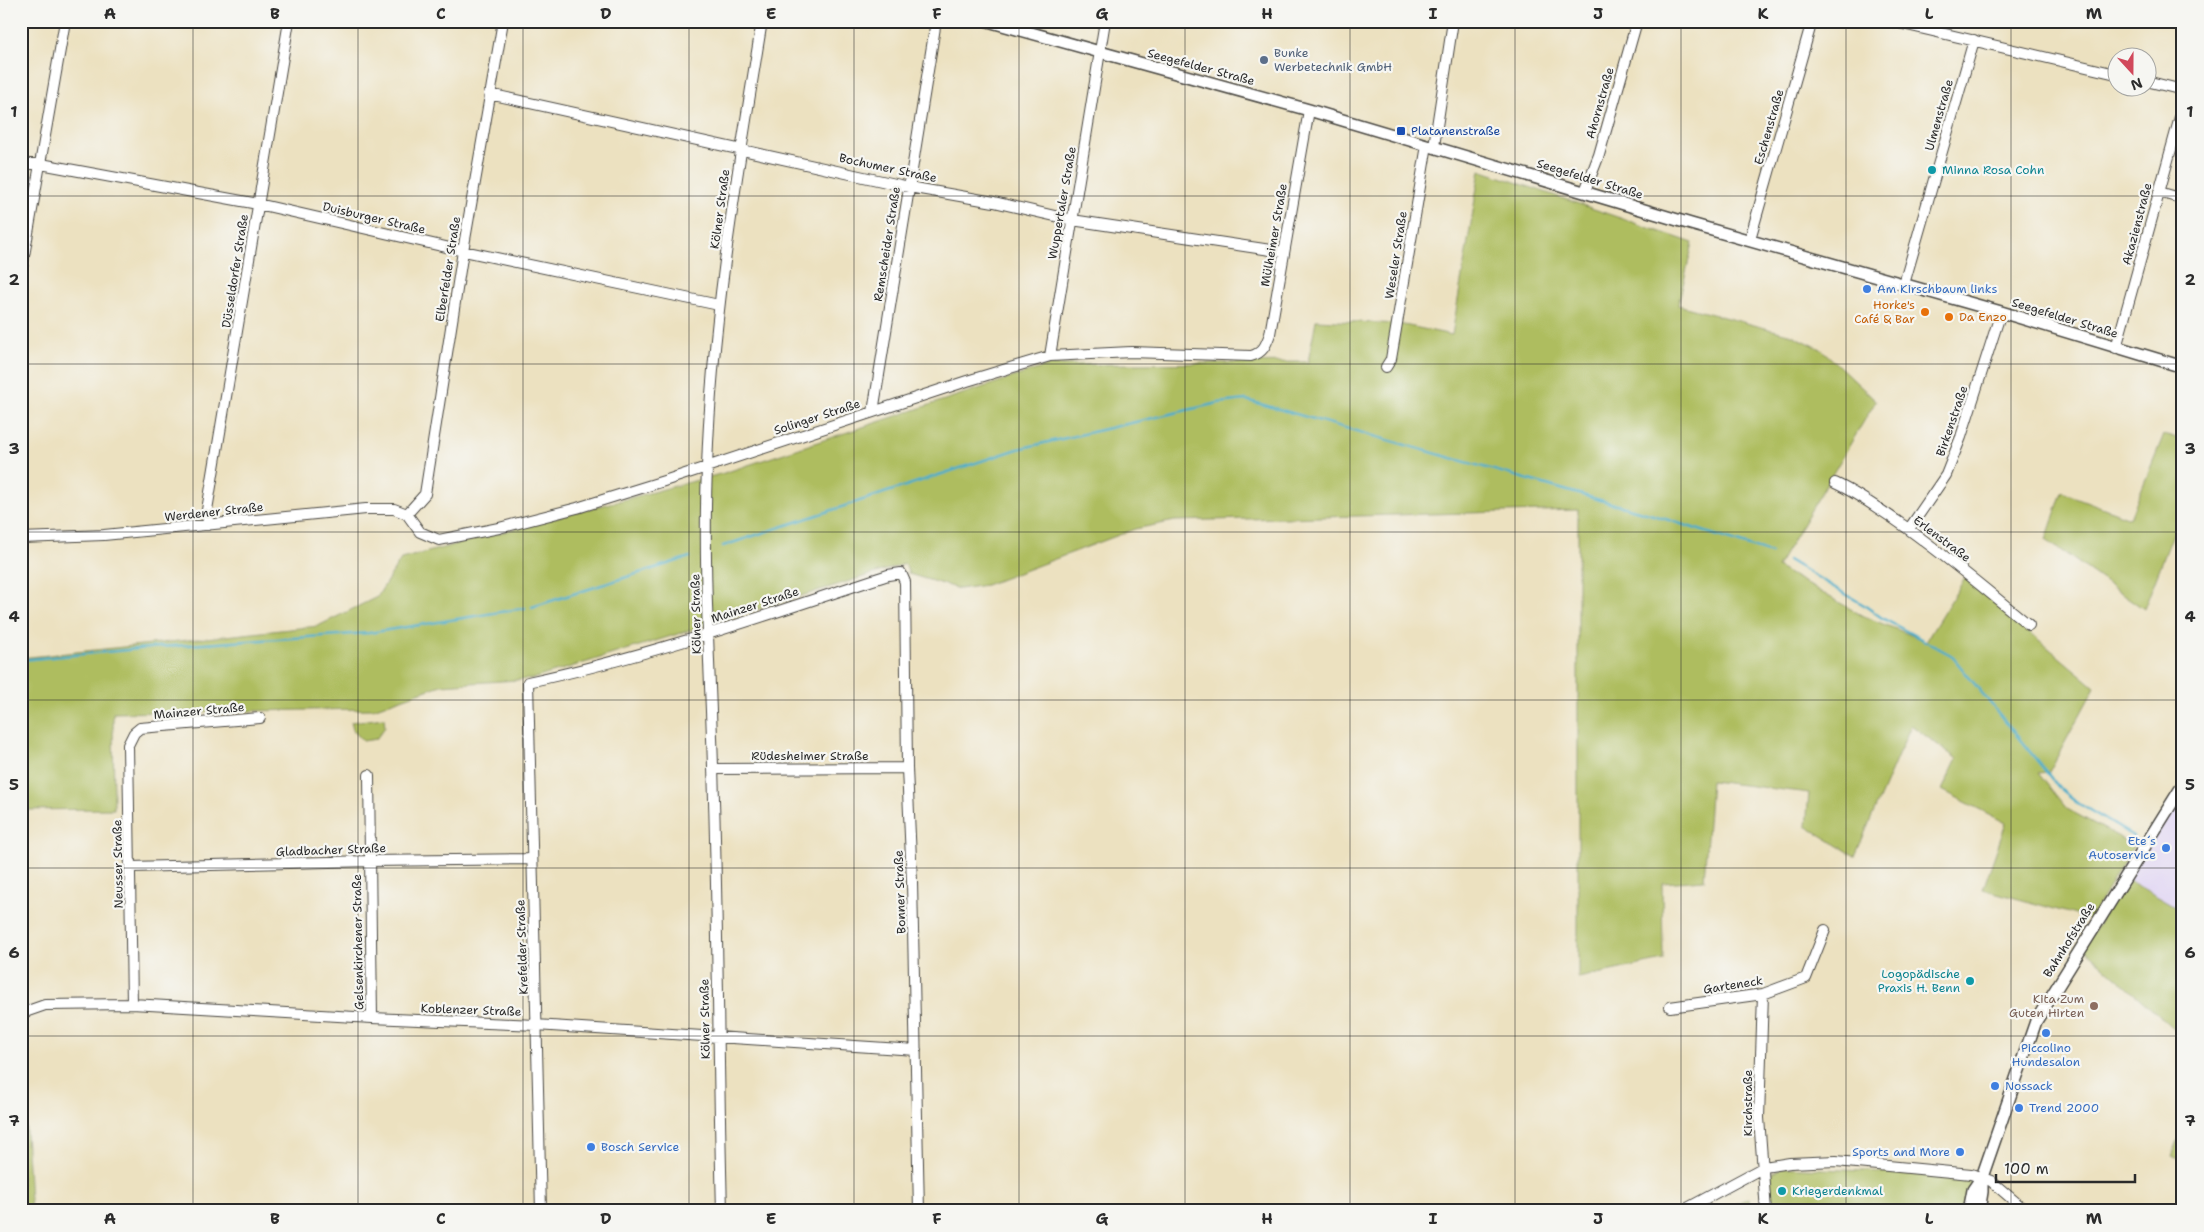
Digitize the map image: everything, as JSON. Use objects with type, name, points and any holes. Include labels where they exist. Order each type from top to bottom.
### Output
[{"type":"street","points":[[21,272],[65,21]]},
{"type":"street","name":"Düsseldorfer Straße","points":[[208,525],[207,510],[288,21]]},
{"type":"street","name":"Elberfelder Straße","points":[[407,514],[425,494],[463,251],[503,21]]},
{"type":"street","name":"Kölner Straße","points":[[722,1211],[713,769],[708,634],[707,468],[719,305],[762,21]]},
{"type":"street","name":"Remscheider Straße","points":[[873,412],[936,21]]},
{"type":"street","name":"Seegefelder Straße","points":[[988,21],[1100,54],[1309,110],[1691,224],[1750,239],[2183,367]]},
{"type":"street","name":"Wuppertaler Straße","points":[[1050,356],[1105,21]]},
{"type":"street","points":[[1430,146],[1453,21]]},
{"type":"street","name":"Ahornstraße","points":[[1585,191],[1598,155],[1636,21]]},
{"type":"street","name":"Eschenstraße","points":[[1750,239],[1812,21]]},
{"type":"street","points":[[1890,21],[2106,72]]},
{"type":"street","name":"Ulmenstraße","points":[[1904,284],[1974,40]]},
{"type":"street","points":[[2156,83],[2183,90]]},
{"type":"street","name":"Bochumer Straße","points":[[489,94],[909,187],[994,202],[1072,220],[1284,252]]},
{"type":"street","name":"Akazienstraße","points":[[2116,348],[2183,106]]},
{"type":"street","name":"Mülheimer Straße","points":[[1251,356],[1259,354],[1266,345],[1270,334],[1309,110]]},
{"type":"street","name":"Weseler Straße","points":[[1386,367],[1391,359],[1430,146]]},
{"type":"street","name":"Duisburger Straße","points":[[21,164],[41,164],[258,204],[463,251],[719,305]]},
{"type":"street","points":[[2158,192],[2183,199]]},
{"type":"street","name":"Birkenstraße","points":[[1909,529],[1946,475],[1961,437],[2001,312]]},
{"type":"street","name":"Solinger Straße","points":[[407,514],[420,532],[439,540],[500,528],[707,468],[967,380],[1050,356],[1131,352],[1251,356]]},
{"type":"street","name":"Erlenstraße","points":[[1835,483],[1854,492],[1909,529],[1960,567],[2029,625]]},
{"type":"street","name":"Werdener Straße","points":[[21,538],[104,535],[366,508],[394,509],[407,514]]},
{"type":"street","name":"Mainzer Straße","points":[[528,682],[584,670],[708,634],[888,575],[901,573]]},
{"type":"street","name":"Bonner Straße","points":[[901,573],[905,582],[907,768],[912,884],[919,1211]]},
{"type":"street","name":"Krefelder Straße","points":[[528,682],[541,1211]]},
{"type":"street","name":"Mainzer Straße","points":[[140,728],[260,718]]},
{"type":"street","name":"Neusser Straße","points":[[132,1004],[128,745],[134,732],[140,728]]},
{"type":"street","name":"Rüdesheimer Straße","points":[[713,769],[907,768]]},
{"type":"street","name":"Gelsenkirchener Straße","points":[[369,774],[372,1018]]},
{"type":"street","name":"Bahnhofstraße","points":[[1969,1211],[1973,1190],[1982,1177],[2036,1021],[2183,785]]},
{"type":"street","name":"Gladbacher Straße","points":[[130,867],[531,859]]},
{"type":"street","name":"Garteneck","points":[[1670,1007],[1763,994],[1806,978],[1825,930]]},
{"type":"street","name":"Kirchstraße","points":[[1763,994],[1759,1118],[1766,1211]]},
{"type":"street","name":"Koblenzer Straße","points":[[25,1012],[45,1005],[132,1004],[372,1018],[536,1025],[916,1050]]},
{"type":"street","points":[[1682,1211],[1764,1167],[1790,1163],[1836,1161],[1927,1168],[1971,1174],[1990,1181],[2026,1211]]},
{"type":"street","name":"Bahnhofstraße","points":[[1978,1211],[1982,1192],[1982,1177]]},
{"type":"shaded area","points":[[2183,794],[2183,911],[2126,878]]},
{"type":"green space","points":[[1480,170],[1693,243],[1678,305],[1792,335],[1821,349],[1876,401],[1777,567],[1863,616],[1926,641],[1965,578],[2095,687],[2049,772],[2038,773],[2067,809],[2134,845],[2090,919],[1983,889],[2006,823],[1942,790],[1957,759],[1911,725],[1855,856],[1806,826],[1809,793],[1711,781],[1704,880],[1662,883],[1663,960],[1578,978],[1578,510],[1175,521],[1135,529],[986,585],[959,589],[909,574],[905,564],[532,679],[441,685],[373,709],[113,713],[114,809],[21,810],[21,658],[318,626],[377,597],[401,559],[724,473],[1050,365],[1308,362],[1316,320],[1399,324],[1452,335]]},
{"type":"green space","points":[[2164,434],[2183,440],[2183,508],[2144,609],[2046,540],[2062,492],[2130,518]]},
{"type":"green space","points":[[384,718],[385,727],[376,739],[363,741],[353,730],[351,722]]},
{"type":"green space","points":[[2126,879],[2183,911],[2183,1010],[2175,1030],[2083,948]]},
{"type":"green space","points":[[21,1048],[30,1200],[31,1209],[21,1208]]},
{"type":"green space","points":[[2183,1128],[2183,1161],[2172,1156]]},
{"type":"green space","points":[[1783,1167],[1904,1173],[1971,1179],[1964,1211],[1771,1211],[1770,1173]]},
{"type":"green space","points":[[1749,1198],[1750,1211],[1717,1211]]},
{"type":"water","points":[[1834,1199],[1853,1204],[1861,1211],[1815,1211]]},
{"type":"waterway","points":[[723,546],[1018,449],[1218,403],[1246,400],[1653,515],[1771,553]]},
{"type":"waterway","points":[[532,607],[690,557]]},
{"type":"waterway","points":[[1788,560],[1864,605],[1882,618],[1951,655],[2061,790],[2076,802],[2133,836]]},
{"type":"waterway","points":[[21,660],[159,647],[369,633],[525,608]]},
{"type":"place","name":"Bunke Werbetechnik GmbH","points":[[1264,60]]},
{"type":"place","name":"Platanenstraße","points":[[1401,131]]},
{"type":"place","name":"Minna Rosa Cohn","points":[[1932,170]]},
{"type":"place","name":"Am Kirschbaum links","points":[[1867,289]]},
{"type":"place","name":"Horke's Café & Bar","points":[[1925,312]]},
{"type":"place","name":"Da Enzo","points":[[1949,317]]},
{"type":"place","name":"Ete´s Autoservice","points":[[2166,848]]},
{"type":"place","name":"Logopädische Praxis H. Benn","points":[[1970,981]]},
{"type":"place","name":"Kita Zum Guten Hirten","points":[[2094,1006]]},
{"type":"place","name":"Piccolino Hundesalon","points":[[2046,1033]]},
{"type":"place","name":"Nossack","points":[[1995,1086]]},
{"type":"place","name":"Trend 2000","points":[[2019,1108]]},
{"type":"place","name":"Bosch Service","points":[[591,1147]]},
{"type":"place","name":"Sports and More","points":[[1960,1152]]},
{"type":"place","name":"Kriegerdenkmal","points":[[1782,1191]]}]
